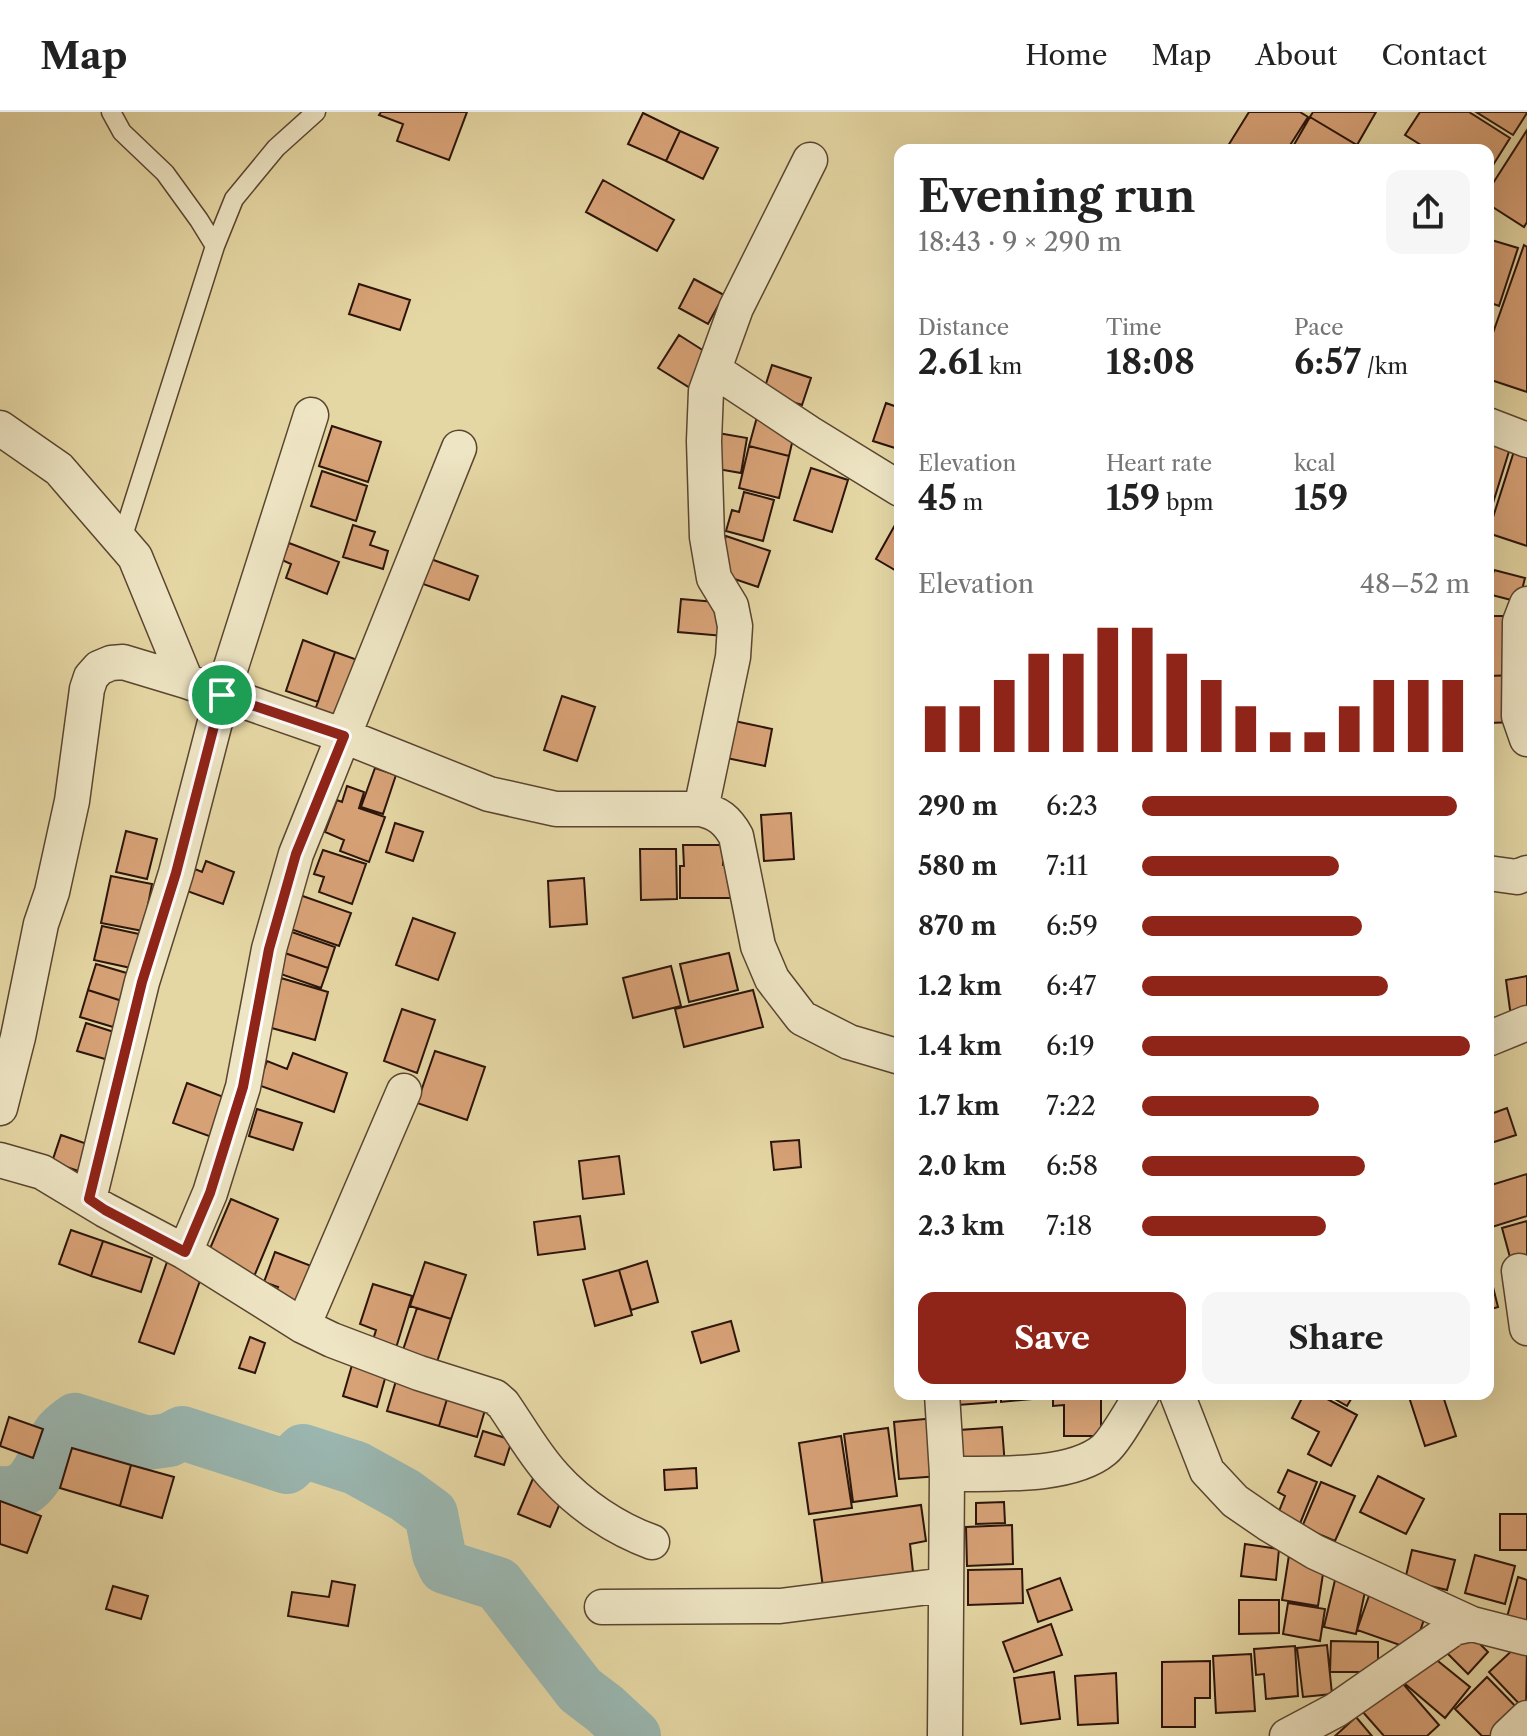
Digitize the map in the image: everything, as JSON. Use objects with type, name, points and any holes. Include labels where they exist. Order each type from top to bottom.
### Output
[{"type":"street","points":[[701,809],[733,657],[735,626],[731,606],[714,578],[707,537],[706,391],[736,308],[810,160]]},
{"type":"street","points":[[714,370],[894,485]]},
{"type":"street","points":[[89,1199],[142,982],[176,873],[222,695],[311,415]]},
{"type":"street","points":[[1494,427],[1527,440]]},
{"type":"street","points":[[0,428],[59,469],[135,557],[186,681]]},
{"type":"street","points":[[185,1252],[210,1193],[243,1087],[269,949],[296,854],[459,448]]},
{"type":"street","points":[[1527,604],[1520,622],[1519,716],[1527,739]]},
{"type":"street","points":[[0,1108],[72,801],[87,689],[91,677],[99,668],[123,662],[344,736],[489,794],[556,809],[701,809],[721,816],[736,836],[758,946],[772,979],[802,1018],[849,1042],[894,1055]]},
{"type":"street","points":[[1494,874],[1517,877],[1527,873]]},
{"type":"street","points":[[1494,1037],[1527,1023]]},
{"type":"street","points":[[303,1326],[404,1091]]},
{"type":"street","points":[[0,1160],[42,1172],[105,1210],[185,1252],[303,1326],[332,1340],[419,1373],[495,1397],[553,1476],[578,1499],[631,1534],[652,1542]]},
{"type":"street","points":[[1519,1271],[1527,1328]]},
{"type":"street","points":[[942,1400],[947,1474],[945,1736]]},
{"type":"street","points":[[947,1474],[1036,1472],[1078,1464],[1105,1450],[1138,1400]]},
{"type":"street","points":[[1179,1400],[1207,1471],[1235,1501],[1270,1525],[1315,1552],[1472,1624],[1527,1638]]},
{"type":"street","points":[[602,1607],[780,1606],[945,1585]]},
{"type":"street","points":[[1287,1736],[1336,1710],[1454,1628],[1472,1624]]},
{"type":"street","points":[[1508,1736],[1527,1718]]},
{"type":"lane","points":[[111,112],[122,132],[165,173],[215,246]]},
{"type":"lane","points":[[121,542],[215,246],[234,199],[276,148],[316,112]]},
{"type":"building","points":[[381,112],[467,112],[449,160],[397,141],[403,124],[379,115]]},
{"type":"building","points":[[1249,112],[1300,112],[1308,117],[1291,144],[1229,144]]},
{"type":"building","points":[[1313,112],[1376,112],[1358,144],[1310,117]]},
{"type":"building","points":[[1420,112],[1469,112],[1510,138],[1494,163],[1494,144],[1419,144],[1405,135]]},
{"type":"building","points":[[1476,112],[1527,112],[1527,113],[1513,135]]},
{"type":"building","points":[[643,113],[680,131],[666,161],[628,144]]},
{"type":"building","points":[[1310,117],[1355,144],[1294,144]]},
{"type":"building","points":[[1527,130],[1527,222],[1524,227],[1494,208],[1494,182]]},
{"type":"building","points":[[680,131],[718,148],[703,179],[666,161]]},
{"type":"building","points":[[603,180],[674,220],[657,251],[586,212]]},
{"type":"building","points":[[1494,241],[1518,248],[1499,306],[1494,304]]},
{"type":"building","points":[[1524,245],[1527,247],[1527,392],[1494,381],[1494,330]]},
{"type":"building","points":[[694,279],[724,295],[708,324],[679,308]]},
{"type":"building","points":[[359,284],[410,300],[400,330],[349,314]]},
{"type":"building","points":[[679,335],[715,358],[695,391],[658,368]]},
{"type":"building","points":[[772,365],[811,378],[802,405],[763,393]]},
{"type":"building","points":[[886,403],[894,406],[894,448],[873,441]]},
{"type":"building","points":[[757,417],[796,426],[789,456],[749,446]]},
{"type":"building","points":[[332,426],[381,442],[368,482],[319,466]]},
{"type":"building","points":[[718,433],[747,438],[741,473],[712,468]]},
{"type":"building","points":[[1494,440],[1511,445],[1494,500]]},
{"type":"building","points":[[749,446],[789,456],[779,498],[739,488]]},
{"type":"building","points":[[1515,448],[1527,452],[1527,546],[1494,535],[1494,514]]},
{"type":"building","points":[[811,468],[848,480],[832,532],[794,520]]},
{"type":"building","points":[[322,471],[367,486],[356,521],[311,506]]},
{"type":"building","points":[[744,492],[774,500],[763,541],[726,531],[732,510],[739,512]]},
{"type":"building","points":[[353,525],[375,532],[370,545],[388,551],[383,569],[343,557]]},
{"type":"building","points":[[894,527],[894,570],[876,559]]},
{"type":"building","points":[[726,536],[770,551],[758,587],[714,572]]},
{"type":"building","points":[[289,543],[339,562],[327,594],[286,578],[291,564],[282,560]]},
{"type":"building","points":[[428,558],[478,576],[469,600],[420,583]]},
{"type":"building","points":[[1494,570],[1525,578],[1519,602],[1494,596]]},
{"type":"building","points":[[681,599],[727,603],[724,636],[678,632]]},
{"type":"building","points":[[1494,616],[1516,616],[1516,675],[1494,676]]},
{"type":"building","points":[[303,640],[335,652],[318,702],[286,691]]},
{"type":"building","points":[[335,652],[366,663],[345,723],[314,713]]},
{"type":"building","points":[[1516,675],[1517,722],[1494,723],[1494,676]]},
{"type":"building","points":[[562,696],[595,707],[577,761],[544,750]]},
{"type":"building","points":[[725,719],[772,729],[765,766],[717,756]]},
{"type":"building","points":[[375,768],[396,775],[383,814],[361,807]]},
{"type":"building","points":[[347,786],[364,792],[359,808],[385,817],[369,862],[340,851],[344,840],[325,832],[337,800],[342,802]]},
{"type":"building","points":[[791,813],[794,859],[764,861],[761,815]]},
{"type":"building","points":[[395,823],[423,832],[413,861],[386,852]]},
{"type":"building","points":[[126,831],[157,839],[147,879],[116,872]]},
{"type":"building","points":[[683,845],[723,845],[723,865],[732,864],[732,898],[680,898]]},
{"type":"building","points":[[640,849],[676,849],[677,899],[641,900]]},
{"type":"building","points":[[323,850],[366,864],[352,904],[319,892],[324,877],[314,874]]},
{"type":"building","points":[[206,861],[234,872],[223,904],[187,891],[195,869],[202,872]]},
{"type":"building","points":[[111,876],[152,884],[143,931],[101,923]]},
{"type":"building","points":[[584,878],[587,924],[550,927],[548,881]]},
{"type":"building","points":[[297,894],[351,913],[339,946],[285,927]]},
{"type":"building","points":[[413,918],[455,933],[438,980],[396,965]]},
{"type":"building","points":[[102,926],[139,934],[131,968],[94,960]]},
{"type":"building","points":[[286,930],[335,947],[328,968],[279,951]]},
{"type":"building","points":[[279,951],[328,968],[321,988],[272,971]]},
{"type":"building","points":[[729,953],[738,990],[689,1002],[680,964]]},
{"type":"building","points":[[96,964],[130,974],[122,1001],[88,990]]},
{"type":"building","points":[[671,966],[681,1006],[633,1018],[623,978]]},
{"type":"building","points":[[1527,976],[1527,1015],[1511,1017],[1506,980]]},
{"type":"building","points":[[281,978],[328,992],[315,1040],[268,1027]]},
{"type":"building","points":[[88,990],[122,1001],[113,1027],[80,1017]]},
{"type":"building","points":[[753,990],[763,1027],[684,1047],[675,1009]]},
{"type":"building","points":[[402,1009],[435,1020],[417,1073],[384,1061]]},
{"type":"building","points":[[86,1023],[120,1034],[112,1061],[77,1051]]},
{"type":"building","points":[[435,1051],[485,1067],[467,1120],[417,1103]]},
{"type":"building","points":[[293,1053],[347,1073],[334,1112],[258,1085],[267,1061],[287,1069]]},
{"type":"building","points":[[187,1083],[234,1101],[220,1140],[173,1123]]},
{"type":"building","points":[[1507,1108],[1516,1135],[1494,1142],[1494,1113]]},
{"type":"building","points":[[257,1109],[302,1123],[293,1150],[249,1136]]},
{"type":"building","points":[[61,1135],[96,1147],[87,1174],[52,1162]]},
{"type":"building","points":[[799,1140],[801,1167],[774,1170],[771,1142]]},
{"type":"building","points":[[619,1156],[624,1194],[583,1199],[579,1161]]},
{"type":"building","points":[[1527,1174],[1527,1216],[1494,1226],[1494,1184]]},
{"type":"building","points":[[231,1199],[278,1219],[253,1279],[206,1258]]},
{"type":"building","points":[[580,1216],[585,1249],[538,1255],[534,1222]]},
{"type":"building","points":[[1527,1221],[1527,1257],[1511,1261],[1502,1228]]},
{"type":"building","points":[[71,1230],[103,1241],[91,1276],[59,1264]]},
{"type":"building","points":[[103,1241],[152,1258],[141,1292],[91,1276]]},
{"type":"building","points":[[275,1252],[314,1267],[301,1303],[275,1293],[278,1287],[264,1282]]},
{"type":"building","points":[[647,1261],[658,1302],[631,1310],[619,1270]]},
{"type":"building","points":[[167,1262],[202,1275],[174,1354],[139,1342]]},
{"type":"building","points":[[425,1262],[466,1275],[451,1319],[410,1306]]},
{"type":"building","points":[[619,1270],[632,1315],[595,1326],[583,1280]]},
{"type":"building","points":[[373,1284],[412,1296],[396,1348],[373,1340],[376,1330],[360,1324]]},
{"type":"building","points":[[417,1308],[451,1319],[435,1368],[401,1356]]},
{"type":"building","points":[[731,1321],[739,1351],[701,1363],[692,1332]]},
{"type":"building","points":[[250,1337],[265,1343],[255,1373],[239,1368]]},
{"type":"building","points":[[354,1358],[388,1368],[377,1407],[343,1396]]},
{"type":"building","points":[[398,1374],[450,1389],[439,1426],[387,1411]]},
{"type":"building","points":[[450,1389],[488,1400],[477,1437],[439,1426]]},
{"type":"building","points":[[958,1400],[996,1400],[996,1402],[958,1405]]},
{"type":"building","points":[[1053,1400],[1101,1400],[1101,1436],[1064,1436],[1064,1405],[1053,1406]]},
{"type":"building","points":[[1301,1400],[1329,1400],[1357,1415],[1331,1466],[1308,1454],[1319,1432],[1292,1418]]},
{"type":"building","points":[[1336,1400],[1350,1400],[1347,1406]]},
{"type":"building","points":[[1410,1400],[1444,1400],[1456,1436],[1425,1446]]},
{"type":"building","points":[[9,1417],[43,1429],[33,1458],[0,1446]]},
{"type":"building","points":[[935,1418],[940,1476],[899,1479],[894,1422]]},
{"type":"building","points":[[1002,1427],[1005,1466],[962,1470],[959,1430]]},
{"type":"building","points":[[888,1428],[897,1496],[853,1502],[844,1434]]},
{"type":"building","points":[[483,1431],[512,1440],[504,1465],[475,1456]]},
{"type":"building","points":[[841,1436],[852,1508],[809,1514],[799,1443]]},
{"type":"building","points":[[72,1448],[131,1465],[120,1506],[60,1488]]},
{"type":"building","points":[[131,1465],[174,1477],[162,1518],[120,1506]]},
{"type":"building","points":[[696,1468],[697,1488],[665,1490],[664,1470]]},
{"type":"building","points":[[1288,1470],[1317,1482],[1299,1526],[1277,1516],[1285,1496],[1278,1492]]},
{"type":"building","points":[[534,1476],[566,1489],[550,1527],[518,1514]]},
{"type":"building","points":[[1378,1476],[1424,1499],[1406,1534],[1360,1512]]},
{"type":"building","points":[[1321,1482],[1355,1496],[1335,1541],[1302,1527]]},
{"type":"building","points":[[0,1501],[41,1516],[27,1553],[0,1544]]},
{"type":"building","points":[[1004,1502],[1005,1523],[976,1524],[976,1503]]},
{"type":"building","points":[[921,1505],[926,1541],[910,1544],[913,1572],[853,1580],[824,1595],[814,1520]]},
{"type":"building","points":[[1500,1514],[1527,1514],[1527,1550],[1500,1550]]},
{"type":"building","points":[[1012,1525],[1013,1564],[967,1566],[966,1527]]},
{"type":"building","points":[[1245,1544],[1279,1549],[1276,1580],[1241,1576]]},
{"type":"building","points":[[1412,1550],[1455,1560],[1447,1590],[1405,1580]]},
{"type":"building","points":[[1289,1555],[1325,1561],[1318,1606],[1282,1600]]},
{"type":"building","points":[[1475,1555],[1515,1566],[1505,1604],[1465,1593]]},
{"type":"building","points":[[1022,1569],[1023,1603],[968,1605],[968,1570]]},
{"type":"building","points":[[1518,1577],[1527,1580],[1527,1623],[1507,1617]]},
{"type":"building","points":[[1060,1578],[1072,1610],[1038,1622],[1027,1590]]},
{"type":"building","points":[[1335,1580],[1366,1587],[1356,1634],[1324,1627]]},
{"type":"building","points":[[332,1581],[355,1585],[348,1626],[288,1616],[292,1592],[329,1597]]},
{"type":"building","points":[[113,1586],[148,1596],[141,1619],[106,1609]]},
{"type":"building","points":[[1371,1590],[1427,1610],[1414,1650],[1357,1630]]},
{"type":"building","points":[[1239,1600],[1279,1600],[1279,1633],[1239,1634]]},
{"type":"building","points":[[1288,1603],[1325,1609],[1320,1641],[1283,1634]]},
{"type":"building","points":[[1051,1624],[1062,1655],[1014,1672],[1003,1642]]},
{"type":"building","points":[[1464,1628],[1488,1652],[1468,1674],[1443,1649]]},
{"type":"building","points":[[1331,1641],[1378,1642],[1378,1672],[1330,1672]]},
{"type":"building","points":[[1519,1644],[1527,1646],[1526,1711],[1489,1672]]},
{"type":"building","points":[[1327,1645],[1332,1694],[1303,1697],[1297,1648]]},
{"type":"building","points":[[1295,1646],[1298,1696],[1266,1699],[1264,1674],[1256,1675],[1254,1649]]},
{"type":"building","points":[[1428,1653],[1470,1687],[1445,1718],[1404,1683]]},
{"type":"building","points":[[1251,1654],[1255,1711],[1216,1713],[1213,1656]]},
{"type":"building","points":[[1210,1661],[1210,1698],[1195,1698],[1195,1727],[1162,1727],[1162,1662]]},
{"type":"building","points":[[1054,1672],[1060,1719],[1021,1724],[1014,1678]]},
{"type":"building","points":[[1116,1673],[1118,1723],[1078,1725],[1075,1676]]},
{"type":"building","points":[[1487,1677],[1523,1714],[1501,1736],[1482,1736],[1455,1709]]},
{"type":"building","points":[[1398,1678],[1439,1725],[1427,1736],[1384,1736],[1362,1711]]},
{"type":"building","points":[[1356,1717],[1372,1736],[1335,1736]]},
{"type":"waterway","points":[[0,1493],[13,1493],[31,1482],[60,1433],[75,1420],[147,1443],[169,1440],[182,1433],[287,1467],[303,1451],[356,1468],[405,1495],[431,1514],[439,1554],[445,1567],[498,1584],[580,1690],[634,1736]]},
{"type":"route","points":[[222,695],[344,736],[296,854],[269,949],[243,1087],[210,1193],[185,1252],[89,1199],[142,982],[176,873],[222,695]]}]
